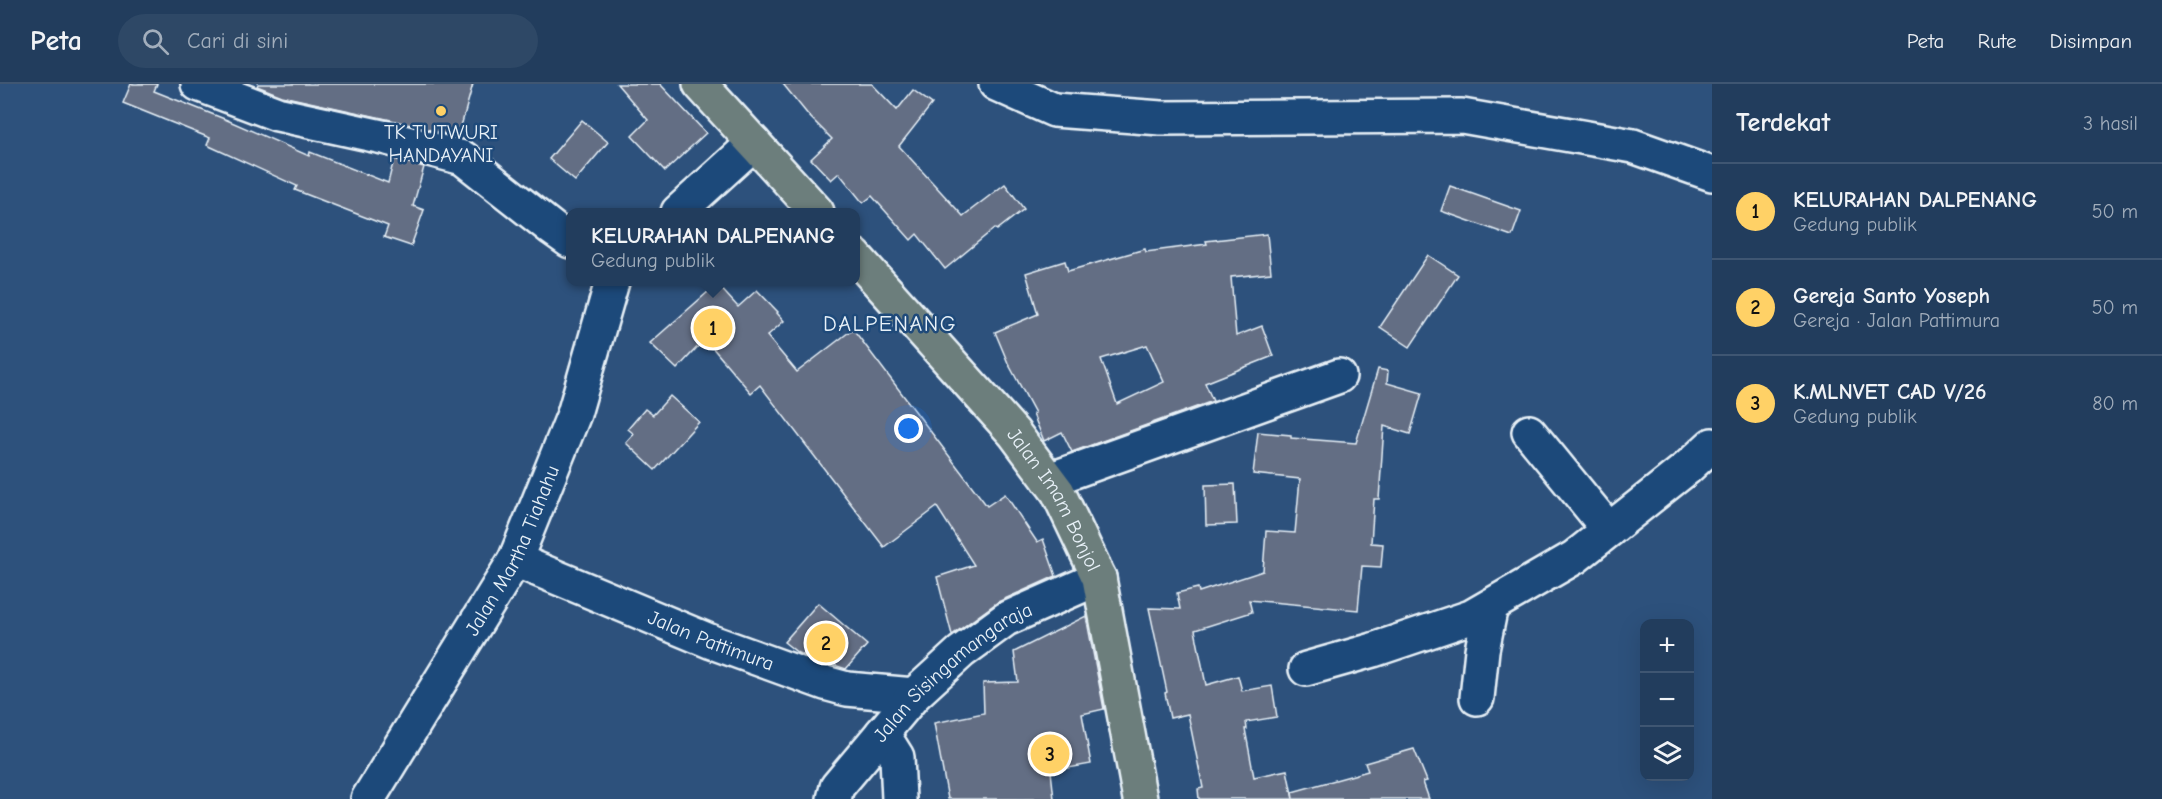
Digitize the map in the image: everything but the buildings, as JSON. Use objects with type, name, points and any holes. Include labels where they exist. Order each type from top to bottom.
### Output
[{"type":"main road","points":[[700,84],[812,208]]},
{"type":"main road","name":"Jalan Imam Bonjol","points":[[860,262],[1014,433],[1058,492],[1098,578],[1140,799]]},
{"type":"street","points":[[198,84],[277,114],[387,138],[463,158],[566,238]]},
{"type":"street","points":[[996,84],[1054,110],[1161,118],[1462,116],[1633,146],[1712,174]]},
{"type":"street","points":[[683,208],[754,143]]},
{"type":"street","name":"Jalan Martha Tiahahu","points":[[368,799],[515,560],[574,414],[611,286]]},
{"type":"street","points":[[1049,480],[1339,376]]},
{"type":"street","points":[[1528,432],[1609,530]]},
{"type":"street","points":[[1306,669],[1373,650],[1471,617],[1491,606],[1575,557],[1687,468],[1712,445]]},
{"type":"street","name":"Jalan Pattimura","points":[[515,560],[712,642],[825,683],[847,689],[914,695]]},
{"type":"street","name":"Jalan Sisingamangaraja","points":[[834,799],[837,787],[914,695],[961,652],[1006,619],[1098,578]]},
{"type":"street","points":[[1477,698],[1482,650],[1491,606]]},
{"type":"street","points":[[882,733],[897,757],[899,799]]},
{"type":"place","name":"TK TUTWURI HANDAYANI","points":[[441,111]]},
{"type":"place","name":"KELURAHAN DALPENANG","points":[[713,328]]},
{"type":"place","name":"Gereja Santo Yoseph","points":[[826,643]]},
{"type":"place","name":"K.MLNVET CAD V/26","points":[[1050,754]]},
{"type":"district","name":"DALPENANG","points":[[890,324]]}]
